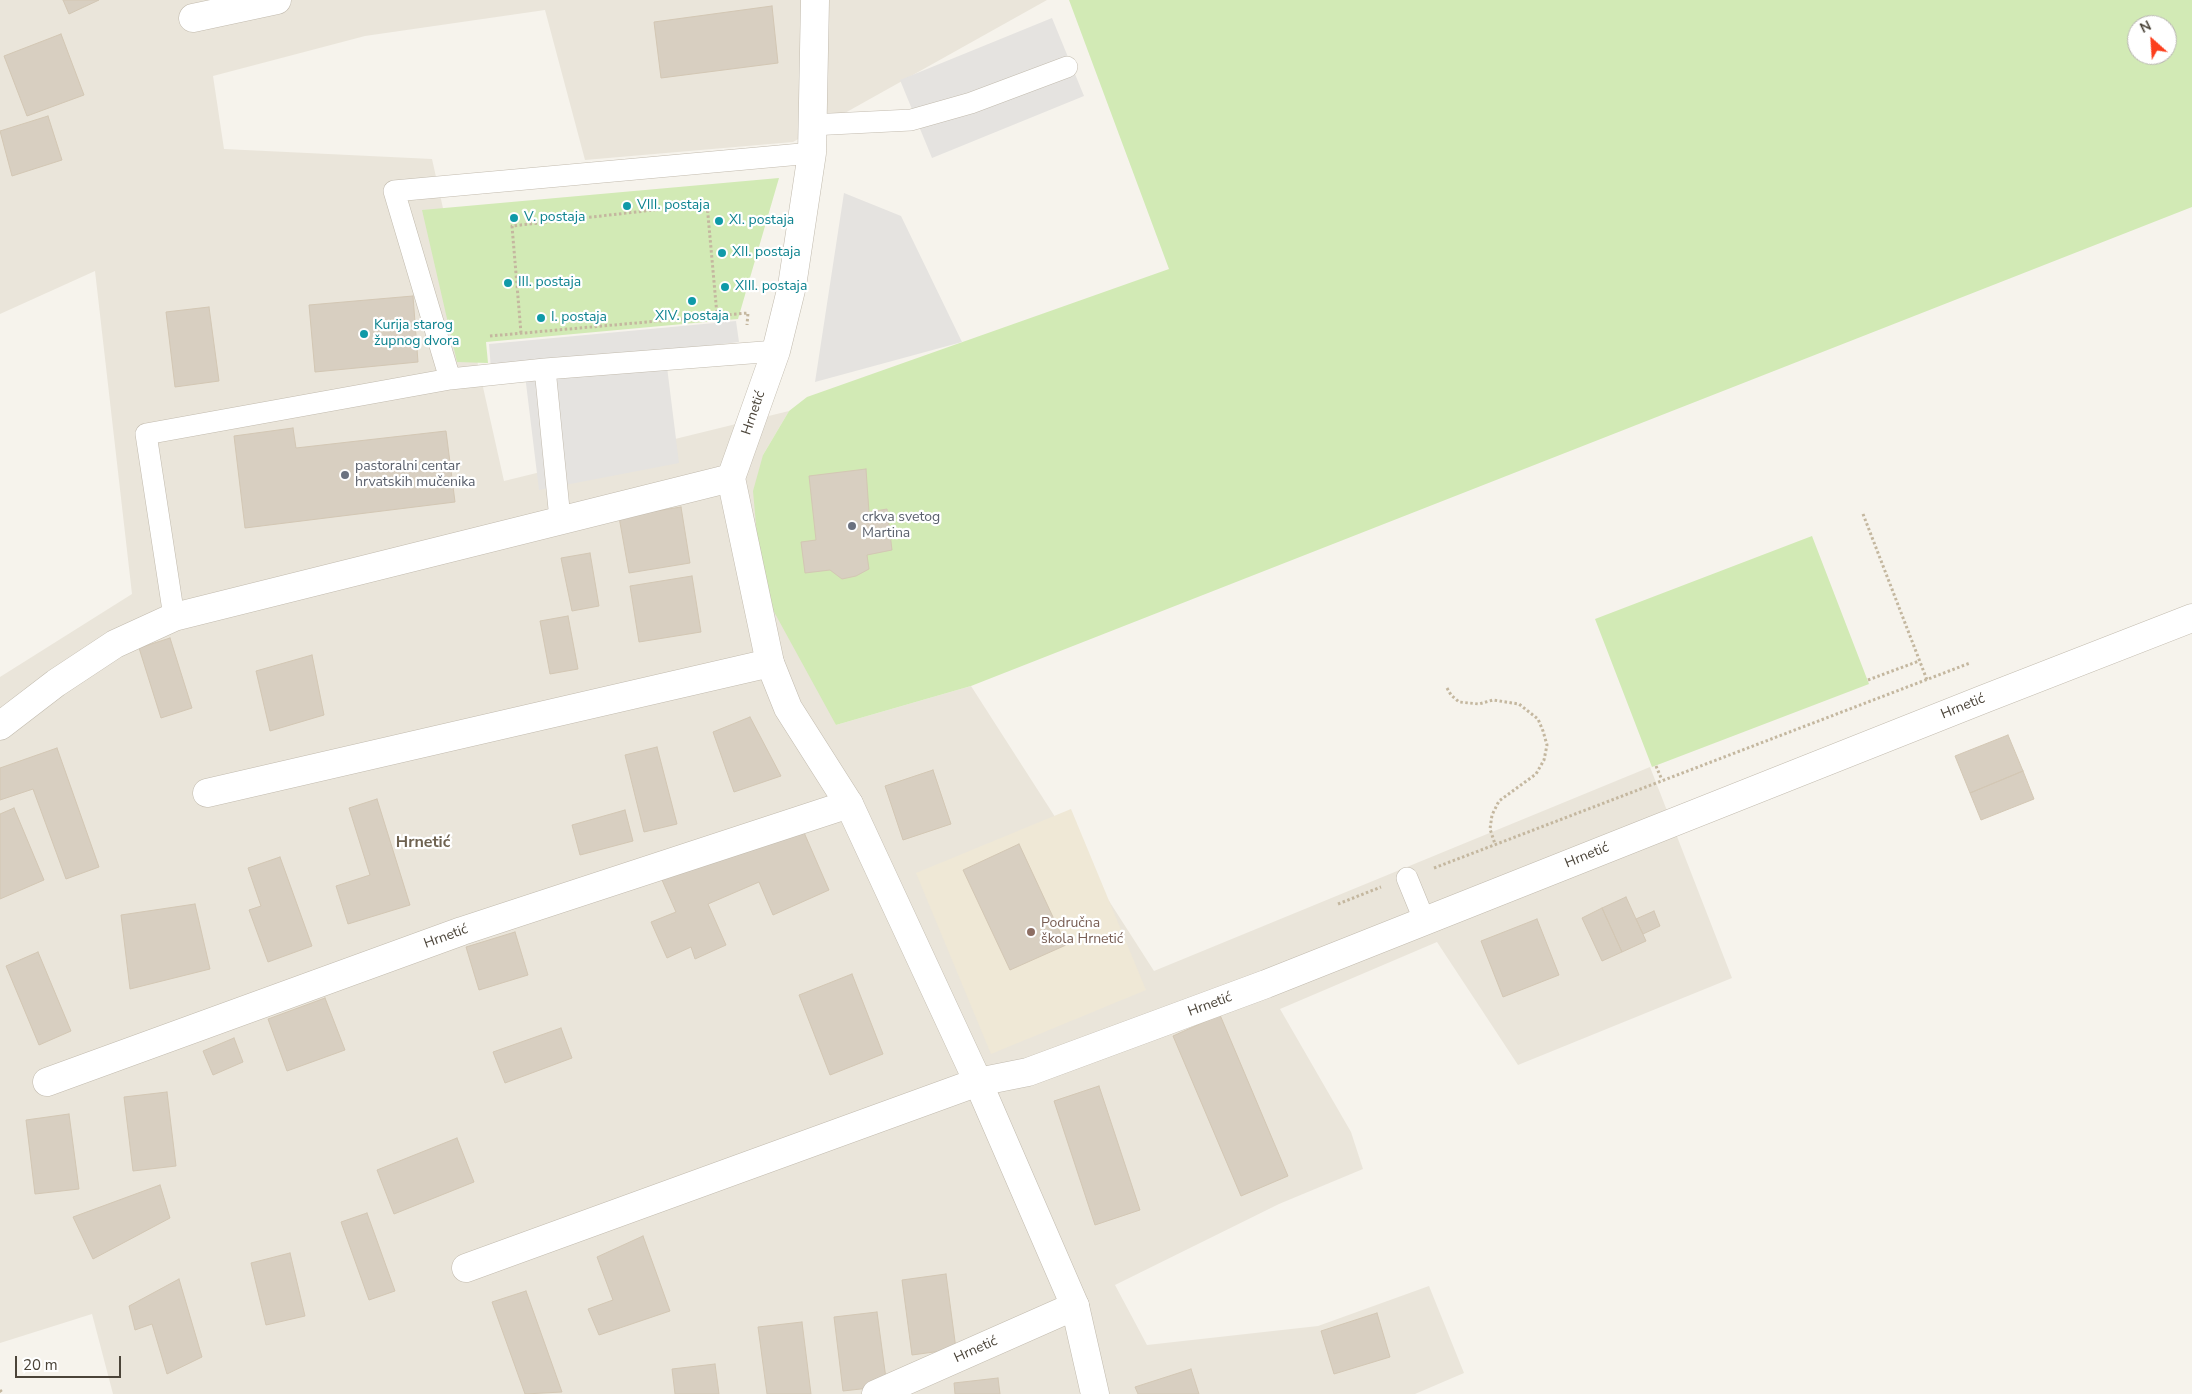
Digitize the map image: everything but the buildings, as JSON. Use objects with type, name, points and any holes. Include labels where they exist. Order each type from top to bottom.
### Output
[{"type":"street","points":[[193,18],[277,0]]},
{"type":"street","name":"Hrnetić","points":[[731,478],[776,351],[792,286],[812,153],[811,125],[815,0]]},
{"type":"street","points":[[0,726],[56,683],[114,644],[174,617],[560,519],[731,478],[770,663],[788,708],[849,804],[978,1082],[1075,1306],[1095,1394]]},
{"type":"street","name":"Hrnetić","points":[[466,1268],[978,1082],[1028,1072],[1266,984],[2192,618]]},
{"type":"street","points":[[207,793],[770,663]]},
{"type":"street","name":"Hrnetić","points":[[48,1082],[462,931],[849,804]]},
{"type":"street","name":"Hrnetić","points":[[876,1394],[1075,1306]]},
{"type":"lane","points":[[811,125],[911,120],[971,103],[1068,66]]},
{"type":"lane","points":[[450,379],[394,191],[812,153]]},
{"type":"lane","points":[[174,617],[146,434],[450,379],[545,369],[776,351]]},
{"type":"lane","points":[[545,369],[560,519]]},
{"type":"lane","points":[[1407,878],[1425,922]]},
{"type":"path","points":[[521,333],[512,226],[707,204],[717,315]]},
{"type":"path","points":[[490,336],[748,313],[746,333]]},
{"type":"path","points":[[1863,514],[1927,680]]},
{"type":"path","points":[[1868,680],[1919,661]]},
{"type":"path","points":[[1338,904],[1970,663]]},
{"type":"path","points":[[1447,688],[1451,695],[1459,702],[1479,704],[1493,700],[1519,704],[1538,719],[1543,731],[1546,745],[1544,760],[1536,774],[1499,802],[1492,815],[1490,828],[1495,844]]},
{"type":"path","points":[[1656,766],[1662,780]]},
{"type":"path","points":[[0,1390],[3,1394]]},
{"type":"shaded area","points":[[0,0],[1047,0],[793,142],[585,160],[545,10],[365,36],[213,76],[224,149],[432,159],[504,481],[789,411],[763,455],[836,725],[971,686],[1154,971],[1650,767],[1732,978],[1518,1065],[1437,942],[1280,1009],[1351,1132],[1363,1169],[1279,1204],[1115,1285],[1147,1345],[1318,1326],[1429,1286],[1464,1373],[1415,1394],[113,1394],[92,1314],[0,1343],[0,677],[132,594],[95,271],[0,314]]},
{"type":"shaded area","points":[[1052,18],[1084,96],[932,158],[900,80]]},
{"type":"shaded area","points":[[844,193],[901,216],[962,342],[815,382]]},
{"type":"shaded area","points":[[736,321],[739,342],[665,351],[679,463],[539,490],[524,367],[491,369],[489,344]]},
{"type":"shaded area","name":"Područna škola Hrnetić","points":[[1071,809],[1146,990],[991,1054],[916,873]]},
{"type":"green space","points":[[1069,0],[2192,0],[2192,207],[971,686],[836,725],[767,599],[758,547],[753,491],[763,455],[789,411],[807,397],[1169,269]]},
{"type":"green space","points":[[779,178],[738,319],[486,342],[488,363],[457,362],[422,210]]},
{"type":"green space","points":[[1812,536],[1869,684],[1652,767],[1595,619]]},
{"type":"place","name":"VIII. postaja","points":[[627,206]]},
{"type":"place","name":"V. postaja","points":[[514,218]]},
{"type":"place","name":"XI. postaja","points":[[719,221]]},
{"type":"place","name":"XII. postaja","points":[[722,253]]},
{"type":"place","name":"III. postaja","points":[[508,283]]},
{"type":"place","name":"XIII. postaja","points":[[725,287]]},
{"type":"place","name":"XIV. postaja","points":[[692,301]]},
{"type":"place","name":"I. postaja","points":[[541,318]]},
{"type":"place","name":"Kurija starog župnog dvora","points":[[364,334]]},
{"type":"place","name":"pastoralni centar hrvatskih mučenika","points":[[345,475]]},
{"type":"place","name":"crkva svetog Martina","points":[[852,526]]},
{"type":"place","name":"Područna škola Hrnetić","points":[[1031,932]]},
{"type":"district","name":"Hrnetić","points":[[423,843]]}]
